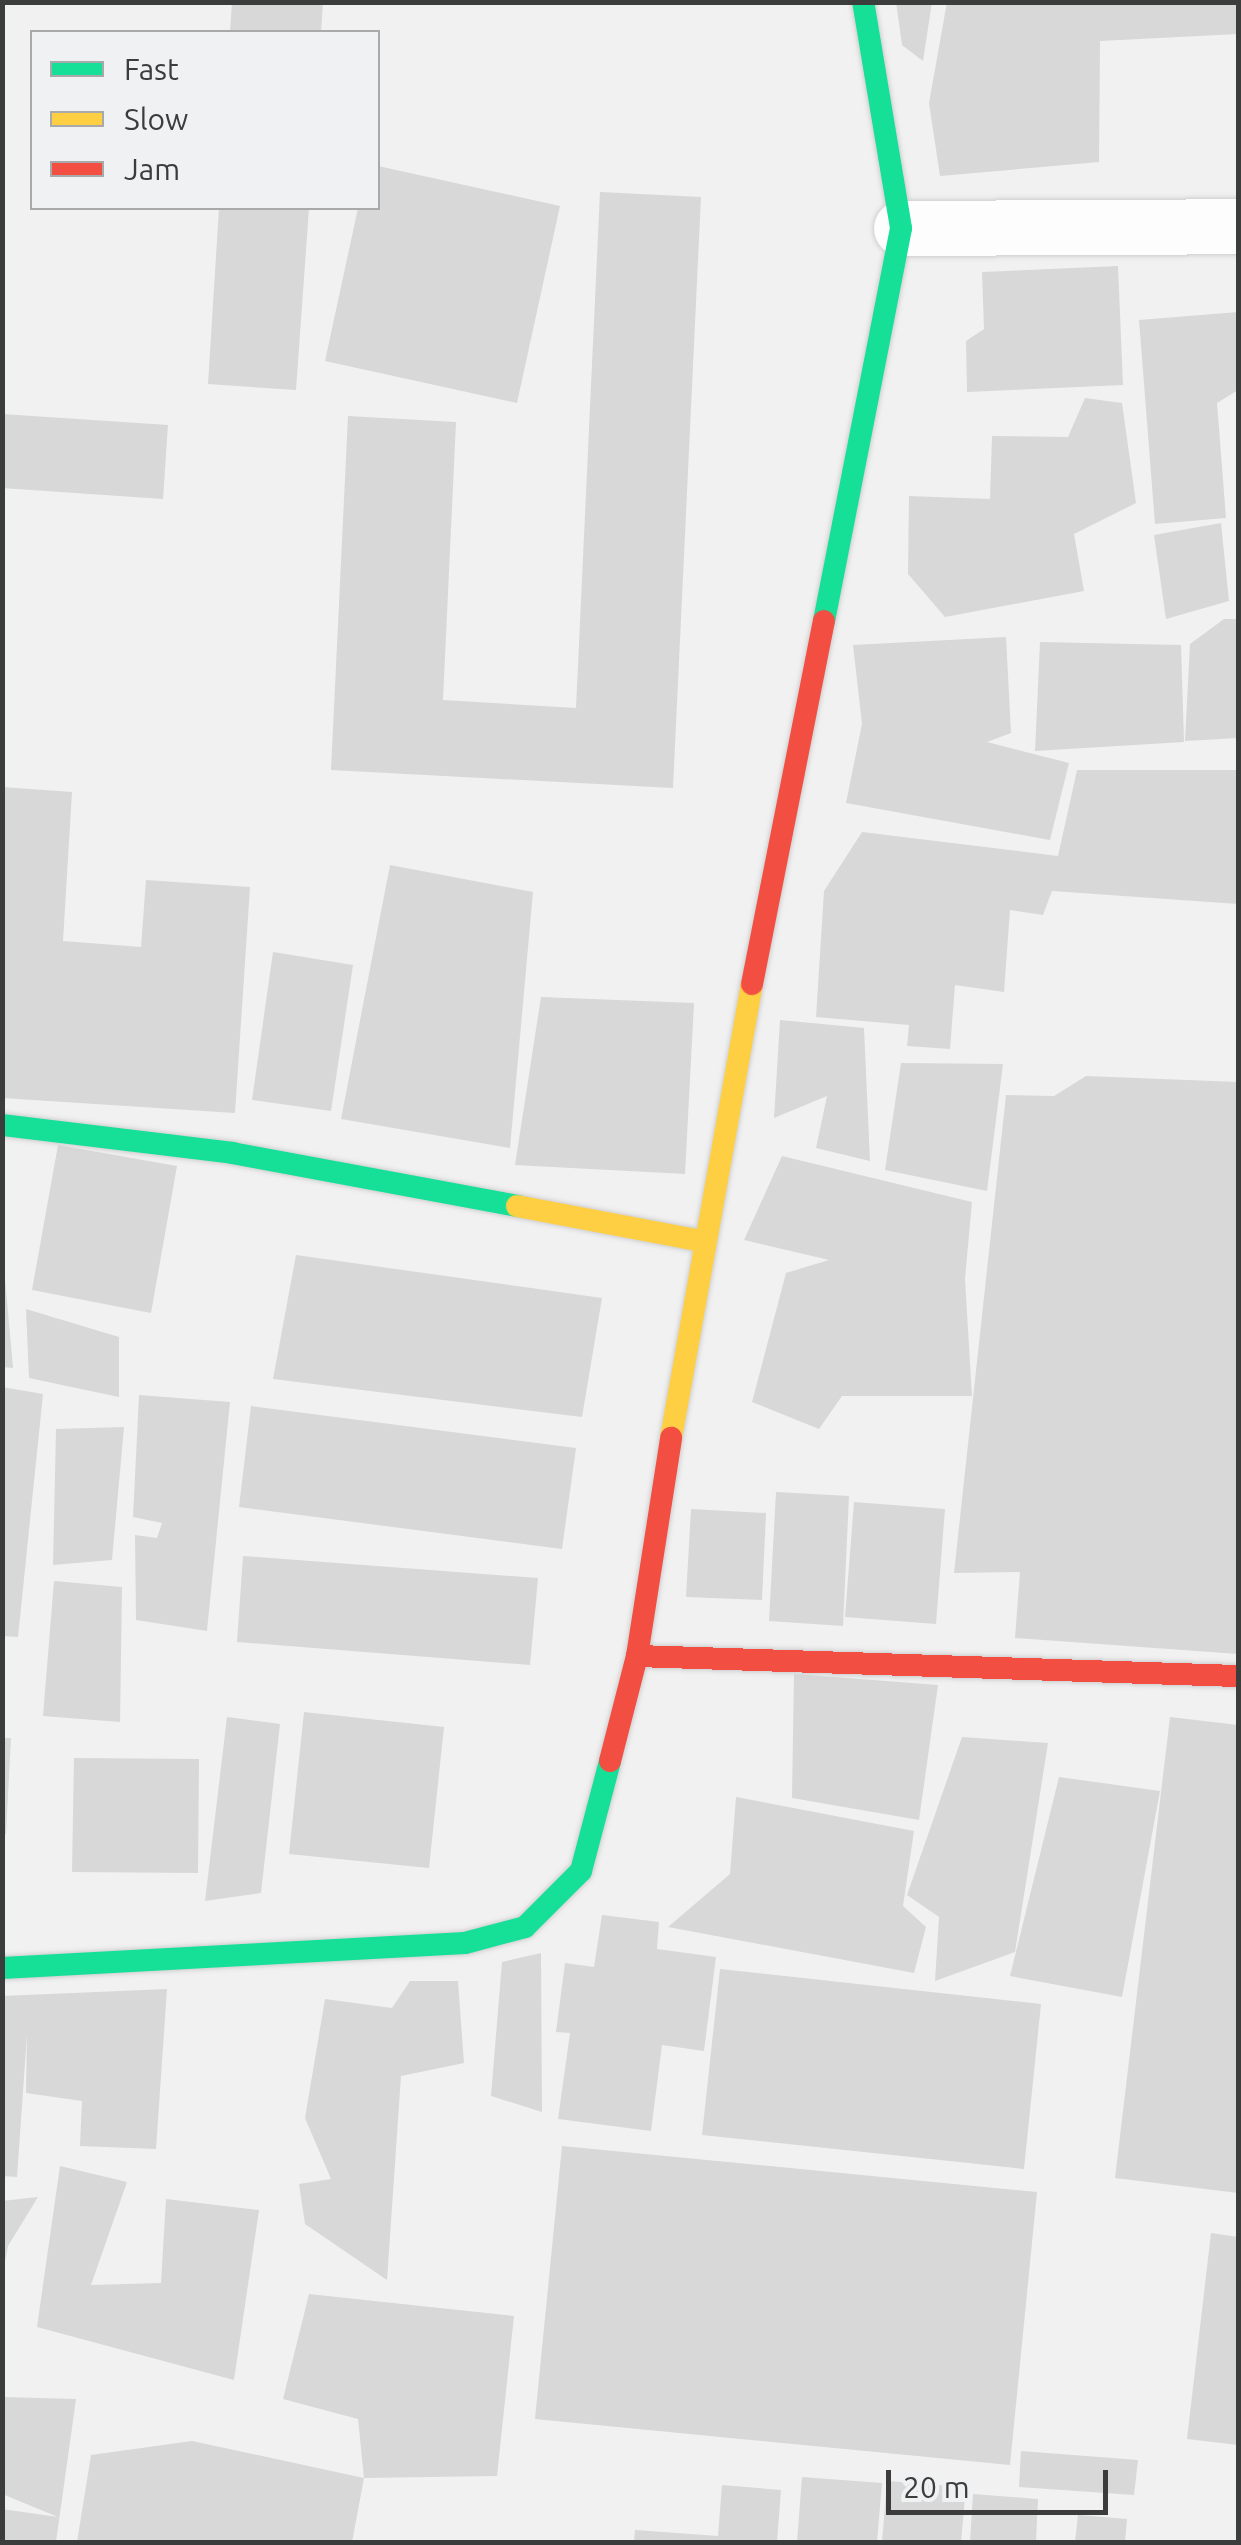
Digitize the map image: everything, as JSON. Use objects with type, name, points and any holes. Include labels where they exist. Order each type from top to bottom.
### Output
[{"type":"street","points":[[2,1968],[401,1952],[525,1927],[581,1871],[598,1829],[637,1656],[702,1241],[901,228],[863,2]]},
{"type":"street","points":[[901,228],[1238,226]]},
{"type":"street","points":[[2,1125],[232,1153],[702,1241]]},
{"type":"street","points":[[637,1656],[1238,1676]]},
{"type":"building","points":[[232,2],[323,2],[321,30],[230,30]]},
{"type":"building","points":[[896,2],[932,2],[923,61],[902,45]]},
{"type":"building","points":[[947,2],[1238,2],[1238,34],[1100,41],[1099,162],[940,176],[929,103]]},
{"type":"building","points":[[380,166],[560,206],[517,403],[325,361],[358,210],[380,210]]},
{"type":"building","points":[[600,192],[701,197],[673,788],[331,770],[348,416],[456,422],[443,700],[576,708]]},
{"type":"building","points":[[219,210],[309,210],[296,390],[208,384]]},
{"type":"building","points":[[1118,266],[1123,385],[967,392],[966,341],[984,329],[982,272]]},
{"type":"building","points":[[1238,312],[1238,390],[1217,403],[1226,518],[1155,524],[1139,320]]},
{"type":"building","points":[[1085,398],[1122,403],[1136,503],[1074,534],[1084,591],[945,617],[908,574],[909,496],[990,499],[992,436],[1068,437]]},
{"type":"building","points":[[2,414],[168,425],[163,499],[2,488]]},
{"type":"building","points":[[1221,523],[1229,601],[1166,619],[1154,535]]},
{"type":"building","points":[[1224,619],[1238,619],[1238,738],[1185,741],[1190,644]]},
{"type":"building","points":[[1006,637],[1011,733],[987,742],[1069,763],[1050,840],[846,803],[862,724],[853,645]]},
{"type":"building","points":[[1040,642],[1181,645],[1184,742],[1035,751]]},
{"type":"building","points":[[1077,770],[1238,770],[1238,904],[1052,891],[1043,915],[1010,910],[1004,992],[955,985],[950,1049],[907,1046],[909,1025],[816,1017],[824,891],[862,832],[1058,856]]},
{"type":"building","points":[[2,787],[72,792],[63,941],[141,947],[146,880],[250,887],[235,1113],[2,1098]]},
{"type":"building","points":[[390,865],[533,892],[510,1148],[341,1119]]},
{"type":"building","points":[[273,952],[353,965],[331,1111],[252,1100]]},
{"type":"building","points":[[541,997],[694,1003],[685,1174],[515,1165]]},
{"type":"building","points":[[780,1020],[864,1028],[870,1161],[816,1148],[827,1096],[774,1118]]},
{"type":"building","points":[[901,1063],[1003,1064],[987,1191],[885,1170]]},
{"type":"building","points":[[1086,1076],[1238,1082],[1238,1654],[1015,1638],[1020,1572],[954,1573],[1006,1095],[1054,1096]]},
{"type":"building","points":[[58,1145],[177,1166],[151,1313],[32,1290]]},
{"type":"building","points":[[782,1156],[972,1202],[965,1279],[972,1396],[842,1396],[819,1429],[752,1402],[786,1273],[829,1260],[744,1240]]},
{"type":"building","points":[[296,1255],[602,1298],[582,1417],[273,1379]]},
{"type":"building","points":[[5,1278],[13,1368],[2,1367]]},
{"type":"building","points":[[26,1309],[119,1337],[119,1397],[29,1378]]},
{"type":"building","points":[[2,1387],[43,1394],[18,1637],[2,1636]]},
{"type":"building","points":[[139,1395],[230,1402],[207,1631],[136,1620],[135,1535],[157,1538],[162,1523],[133,1517]]},
{"type":"building","points":[[251,1406],[576,1448],[562,1549],[239,1507]]},
{"type":"building","points":[[124,1427],[112,1560],[53,1565],[56,1429]]},
{"type":"building","points":[[776,1492],[849,1496],[843,1626],[769,1621]]},
{"type":"building","points":[[854,1502],[945,1509],[936,1624],[845,1617]]},
{"type":"building","points":[[691,1509],[766,1513],[762,1600],[686,1597]]},
{"type":"building","points":[[243,1556],[538,1578],[530,1665],[237,1642]]},
{"type":"building","points":[[54,1581],[122,1587],[120,1722],[43,1716]]},
{"type":"building","points":[[794,1674],[938,1685],[919,1820],[792,1798]]},
{"type":"building","points":[[304,1712],[444,1727],[429,1868],[289,1854]]},
{"type":"building","points":[[227,1717],[280,1724],[261,1893],[205,1901]]},
{"type":"building","points":[[1170,1717],[1238,1725],[1238,2193],[1115,2178]]},
{"type":"building","points":[[962,1737],[1048,1743],[1015,1952],[935,1981],[939,1917],[907,1895]]},
{"type":"building","points":[[2,1738],[11,1738],[6,1834],[2,1834]]},
{"type":"building","points":[[74,1758],[199,1759],[198,1873],[72,1872]]},
{"type":"building","points":[[1059,1777],[1160,1791],[1122,1997],[1010,1976]]},
{"type":"building","points":[[736,1797],[914,1831],[903,1906],[926,1927],[914,1973],[668,1927],[730,1874]]},
{"type":"building","points":[[602,1915],[659,1922],[657,1949],[716,1957],[704,2051],[662,2045],[651,2131],[558,2119],[570,2033],[556,2032],[565,1963],[594,1967]]},
{"type":"building","points":[[541,1953],[542,2112],[491,2096],[502,1962]]},
{"type":"building","points":[[720,1969],[1041,2004],[1024,2169],[702,2135]]},
{"type":"building","points":[[410,1981],[458,1981],[464,2063],[401,2076],[387,2280],[305,2224],[299,2184],[331,2179],[305,2118],[325,1999],[392,2008]]},
{"type":"building","points":[[167,1989],[156,2149],[80,2146],[82,2101],[26,2093],[27,2034],[17,2177],[2,2176],[2,1996]]},
{"type":"building","points":[[562,2146],[1037,2192],[1010,2465],[535,2419]]},
{"type":"building","points":[[60,2166],[127,2182],[91,2285],[161,2283],[166,2199],[259,2210],[234,2380],[37,2327]]},
{"type":"building","points":[[38,2197],[8,2246],[2,2276],[2,2201]]},
{"type":"building","points":[[1211,2233],[1238,2237],[1238,2445],[1187,2439]]},
{"type":"building","points":[[309,2294],[514,2316],[497,2476],[364,2478],[358,2419],[283,2399]]},
{"type":"building","points":[[2,2397],[76,2399],[56,2542],[2,2542],[2,2509],[58,2517],[2,2494]]},
{"type":"building","points":[[192,2441],[364,2478],[352,2542],[77,2542],[91,2455]]},
{"type":"building","points":[[1021,2451],[1138,2460],[1134,2495],[1019,2487]]},
{"type":"building","points":[[802,2477],[882,2483],[877,2542],[797,2542]]},
{"type":"building","points":[[887,2481],[966,2487],[961,2542],[882,2542]]},
{"type":"building","points":[[722,2485],[781,2490],[777,2542],[634,2542],[635,2530],[718,2536]]},
{"type":"building","points":[[973,2494],[1038,2499],[1036,2542],[970,2542]]},
{"type":"building","points":[[1078,2515],[1127,2519],[1125,2542],[1075,2542]]},
{"type":"traffic: fast","points":[[824,621],[901,228],[863,2]]},
{"type":"traffic: fast","points":[[2,1125],[232,1153],[517,1206]]},
{"type":"traffic: fast","points":[[2,1968],[465,1943],[525,1927],[581,1871],[610,1761]]},
{"type":"traffic: slow","points":[[671,1438],[752,984]]},
{"type":"traffic: slow","points":[[517,1206],[702,1241]]},
{"type":"traffic: jam","points":[[752,984],[824,621]]},
{"type":"traffic: jam","points":[[610,1761],[637,1656],[671,1438]]},
{"type":"traffic: jam","points":[[637,1656],[1238,1676]]}]
